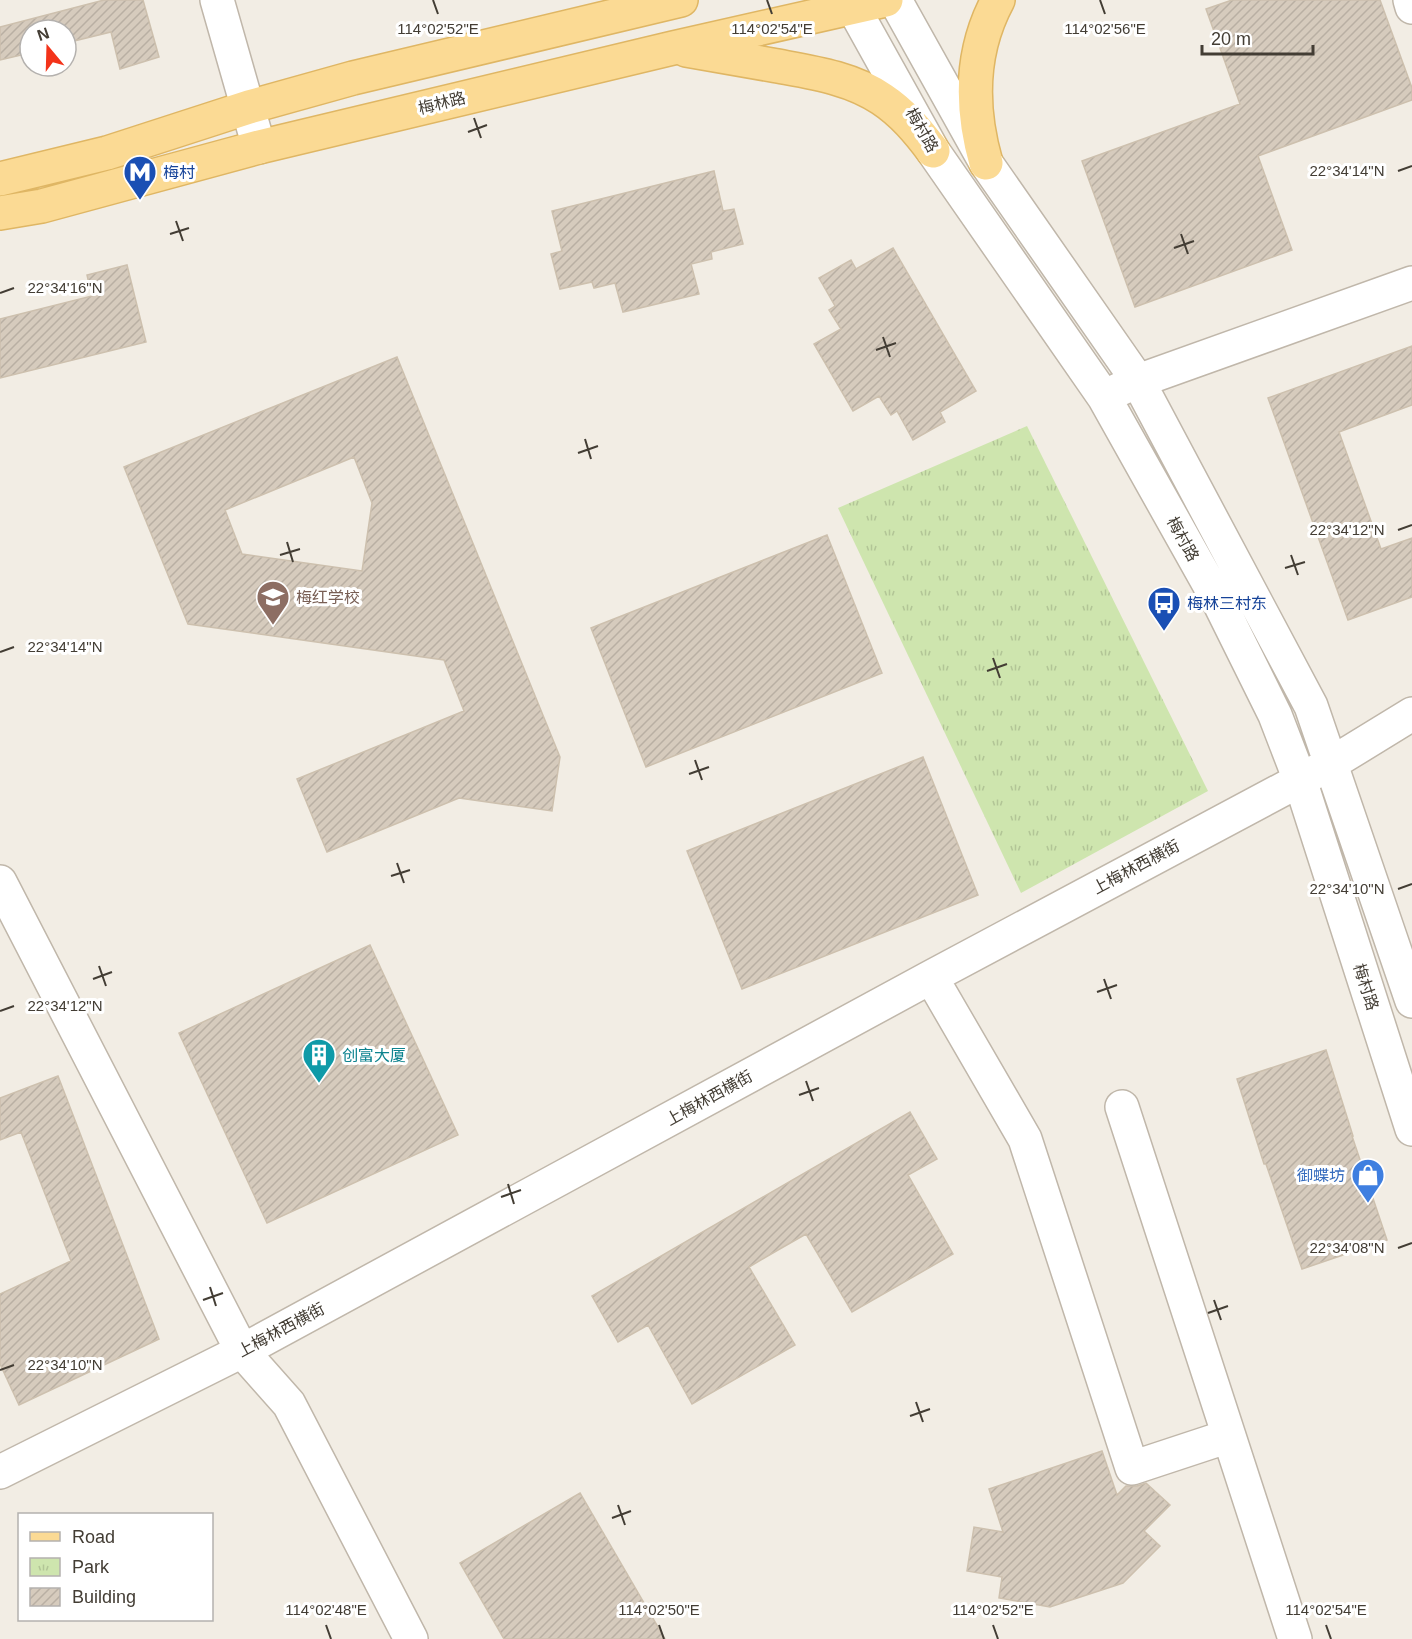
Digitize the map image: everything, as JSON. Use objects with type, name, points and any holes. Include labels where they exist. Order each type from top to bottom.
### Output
[{"type":"main road","name":"梅林路","points":[[0,213],[42,206],[259,147],[851,4],[886,0]]},
{"type":"main road","points":[[986,163],[979,137],[974,87],[976,62],[998,0]]},
{"type":"main road","points":[[0,179],[107,153],[249,107],[353,78],[676,1]]},
{"type":"main road","points":[[673,48],[826,75],[854,85],[880,97],[899,112],[915,127],[933,151]]},
{"type":"street","points":[[218,0],[259,147]]},
{"type":"street","name":"梅村路","points":[[896,0],[986,163],[1138,381],[1311,706],[1412,1001]]},
{"type":"street","points":[[1410,0],[1412,7]]},
{"type":"street","name":"梅村路","points":[[851,4],[933,151],[1104,397],[1219,602],[1275,716],[1300,780],[1412,1129]]},
{"type":"street","points":[[1104,397],[1138,381],[1412,283]]},
{"type":"street","name":"上梅林西横街","points":[[0,1472],[242,1351],[931,977],[1332,763],[1412,714]]},
{"type":"street","points":[[0,882],[242,1351],[289,1404],[411,1639]]},
{"type":"street","points":[[931,977],[1025,1139],[1132,1468],[1229,1436]]},
{"type":"street","points":[[1122,1107],[1295,1639]]},
{"type":"green space","points":[[1027,426],[1208,791],[1021,893],[838,508]]},
{"type":"building","points":[[104,0],[143,0],[159,57],[120,69],[111,32],[78,40],[78,18],[35,18]]},
{"type":"building","points":[[1232,0],[1380,0],[1412,88],[1412,100],[1258,156],[1292,250],[1135,307],[1082,161],[1240,104],[1206,9]]},
{"type":"building","points":[[18,22],[18,56],[0,60],[0,27]]},
{"type":"building","points":[[714,171],[723,211],[734,209],[743,244],[711,252],[712,259],[691,264],[699,294],[623,312],[615,283],[594,288],[592,282],[560,289],[551,254],[562,251],[552,211]]},
{"type":"building","points":[[893,248],[976,391],[940,412],[945,422],[913,440],[897,411],[891,415],[879,396],[853,411],[814,344],[841,329],[829,310],[835,306],[819,278],[851,260],[856,269]]},
{"type":"building","points":[[127,265],[146,342],[0,378],[0,319],[92,296],[87,275]]},
{"type":"building","points":[[1412,346],[1412,405],[1339,432],[1381,549],[1412,538],[1412,597],[1348,620],[1268,398]]},
{"type":"building","points":[[397,357],[560,757],[552,811],[459,798],[327,852],[297,779],[464,711],[444,660],[188,624],[124,467]],"holes":[[[354,457],[372,503],[362,571],[242,554],[225,510]]]},
{"type":"building","points":[[827,535],[882,673],[646,767],[591,628]]},
{"type":"building","points":[[923,757],[978,895],[742,989],[687,851]]},
{"type":"building","name":"创富大厦","points":[[370,945],[458,1135],[267,1223],[179,1033]]},
{"type":"building","points":[[1326,1050],[1387,1240],[1302,1269],[1266,1164],[1264,1164],[1237,1079]]},
{"type":"building","points":[[58,1076],[159,1339],[19,1405],[0,1364],[0,1294],[71,1261],[21,1132],[0,1140],[0,1098]]},
{"type":"building","points":[[910,1112],[937,1159],[908,1175],[953,1254],[852,1312],[806,1234],[778,1250],[749,1267],[795,1345],[692,1404],[648,1325],[618,1342],[592,1296]]},
{"type":"building","points":[[1102,1451],[1117,1495],[1126,1486],[1146,1483],[1170,1505],[1144,1531],[1160,1546],[1123,1583],[1050,1607],[999,1598],[1002,1577],[967,1571],[974,1527],[1003,1532],[989,1489]]},
{"type":"building","points":[[580,1493],[665,1639],[504,1639],[460,1563]]},
{"type":"place","name":"梅村","points":[[140,201]]},
{"type":"place","name":"梅红学校","points":[[273,626]]},
{"type":"place","name":"梅林三村东","points":[[1164,632]]},
{"type":"place","name":"创富大厦","points":[[319,1084]]},
{"type":"place","name":"御蝶坊","points":[[1368,1204]]}]
